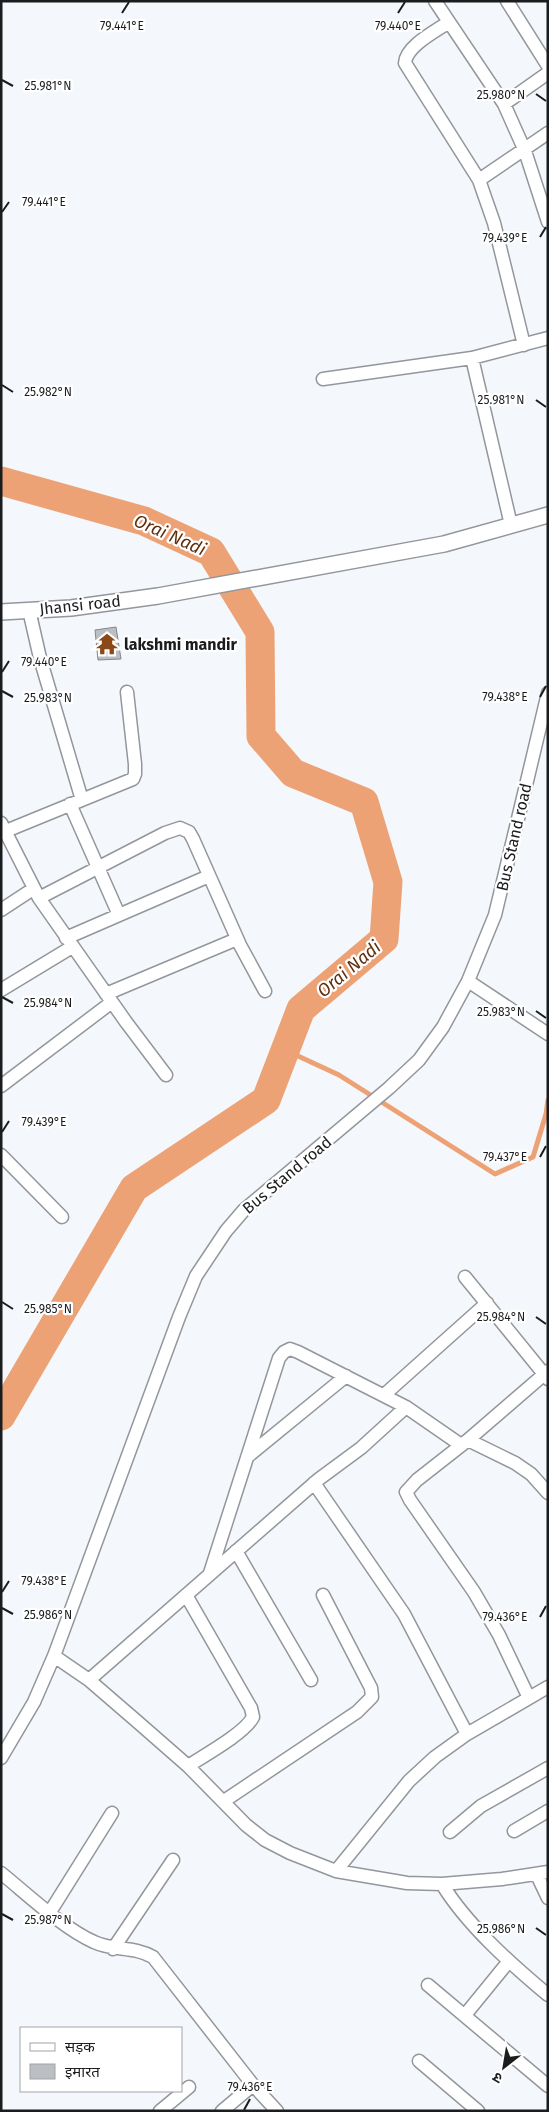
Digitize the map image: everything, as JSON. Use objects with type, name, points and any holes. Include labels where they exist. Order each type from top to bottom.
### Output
[{"type":"street","points":[[435,1],[504,104],[525,150],[548,222]]},
{"type":"street","points":[[507,1],[548,66]]},
{"type":"street","points":[[449,22],[411,49],[405,56],[405,63],[479,180],[494,223],[524,345]]},
{"type":"street","points":[[504,104],[548,73]]},
{"type":"street","points":[[479,180],[548,133]]},
{"type":"street","points":[[323,379],[472,358],[548,338]]},
{"type":"street","points":[[472,358],[511,525]]},
{"type":"street","name":"Jhansi road","points":[[1,612],[71,608],[158,596],[444,544],[548,515]]},
{"type":"street","points":[[30,610],[40,658],[82,800]]},
{"type":"street","points":[[127,692],[135,774],[132,779],[82,800],[3,829],[36,893],[69,943],[166,1075]]},
{"type":"street","name":"Bus Stand road","points":[[1,1758],[34,1702],[54,1656],[179,1317],[196,1276],[226,1232],[244,1210],[356,1117],[419,1060],[443,1027],[468,981],[495,915],[547,701]]},
{"type":"street","points":[[70,804],[119,915]]},
{"type":"street","points":[[1,910],[98,867],[165,833],[180,828],[189,832],[193,839],[238,940],[265,991]]},
{"type":"street","points":[[1,990],[69,943],[119,915],[209,876]]},
{"type":"street","points":[[1,1086],[109,998],[238,940]]},
{"type":"street","points":[[468,981],[548,1034]]},
{"type":"street","points":[[3,1159],[62,1217]]},
{"type":"street","points":[[465,1277],[546,1375],[417,1480],[406,1492],[474,1592],[499,1635],[529,1698]]},
{"type":"street","points":[[384,1395],[487,1303]]},
{"type":"street","points":[[210,1574],[279,1358],[290,1349],[384,1395],[465,1442],[515,1463],[531,1474],[548,1493]]},
{"type":"street","points":[[247,1457],[346,1376]]},
{"type":"street","points":[[89,1680],[314,1483],[361,1448],[406,1407]]},
{"type":"street","points":[[314,1483],[404,1614],[467,1734]]},
{"type":"street","points":[[236,1552],[311,1680]]},
{"type":"street","points":[[186,1595],[251,1708],[254,1717],[241,1731],[188,1766]]},
{"type":"street","points":[[224,1801],[358,1712],[372,1696],[371,1688],[323,1595]]},
{"type":"street","points":[[54,1656],[89,1680],[188,1766],[246,1825],[265,1840],[290,1853],[336,1871],[407,1883],[442,1884],[542,1873],[548,1898]]},
{"type":"street","points":[[336,1871],[409,1781],[435,1757],[467,1734],[548,1688]]},
{"type":"street","points":[[450,1832],[481,1806],[548,1768]]},
{"type":"street","points":[[514,1830],[548,1811]]},
{"type":"street","points":[[50,1912],[112,1813]]},
{"type":"street","points":[[113,1949],[173,1860]]},
{"type":"street","points":[[1,1873],[75,1931],[94,1943],[113,1949],[144,1952],[153,1957],[253,2085],[277,2111]]},
{"type":"street","points":[[442,1884],[448,1895],[509,1961],[548,1995]]},
{"type":"street","points":[[464,2015],[509,1961]]},
{"type":"street","points":[[428,1985],[548,2086]]},
{"type":"street","points":[[419,2061],[478,2111]]},
{"type":"street","points":[[222,2111],[253,2085]]},
{"type":"street","points":[[160,2111],[189,2087]]},
{"type":"building","name":"lakshmi mandir","points":[[116,627],[121,659],[98,660],[95,630]]},
{"type":"waterway","name":"Orai Nadi","points":[[1,481],[144,521],[211,552],[260,632],[261,736],[293,773],[364,802],[388,882],[384,939],[301,1009],[266,1100],[134,1188],[1,1416]]},
{"type":"waterway","points":[[285,1050],[339,1075],[495,1174],[533,1157],[546,1114],[548,1100]]},
{"type":"place","name":"lakshmi mandir","points":[[107,644]]}]
